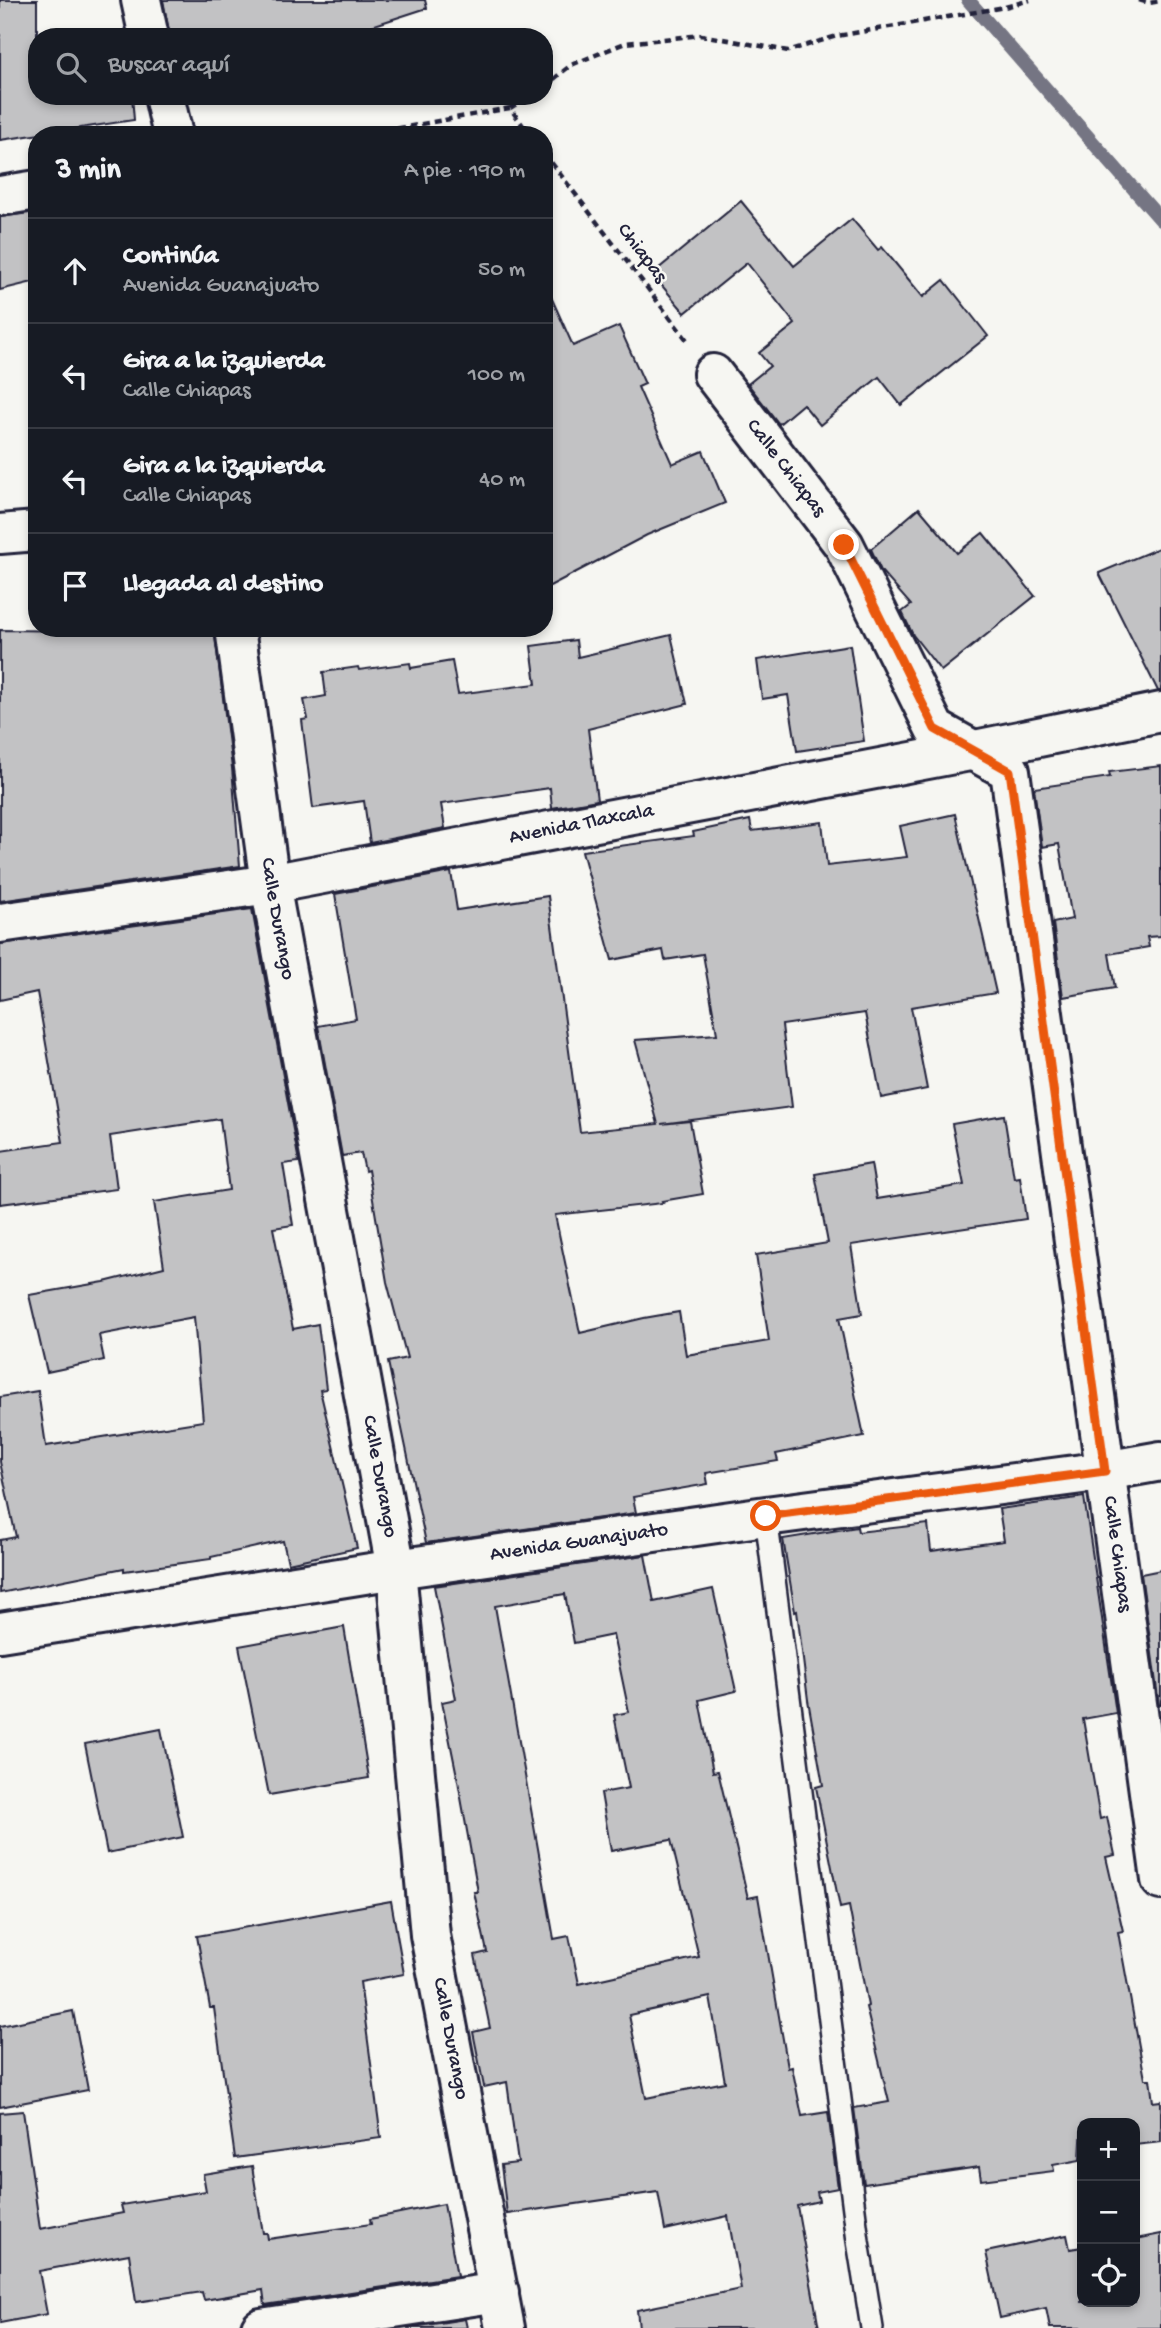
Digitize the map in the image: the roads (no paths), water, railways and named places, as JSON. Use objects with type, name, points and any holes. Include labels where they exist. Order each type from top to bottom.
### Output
[{"type":"street","points":[[141,0],[147,28]]},
{"type":"street","points":[[166,105],[171,126]]},
{"type":"street","points":[[0,196],[28,191]]},
{"type":"street","name":"Calle Chiapas","points":[[713,374],[844,545],[935,729],[1010,771],[1161,1880]]},
{"type":"street","points":[[0,534],[28,532]]},
{"type":"street","name":"Calle Durango","points":[[236,637],[270,884],[396,1569],[430,1935],[502,2310]]},
{"type":"street","name":"Avenida Tlaxcala","points":[[0,923],[270,884],[1161,712]]},
{"type":"street","name":"Avenida Guanajuato","points":[[0,1632],[396,1569],[1161,1461]]},
{"type":"street","points":[[261,2328],[502,2310]]},
{"type":"lane","points":[[766,1516],[858,2241],[872,2328]]},
{"type":"waterway","points":[[968,0],[1161,220]]}]
